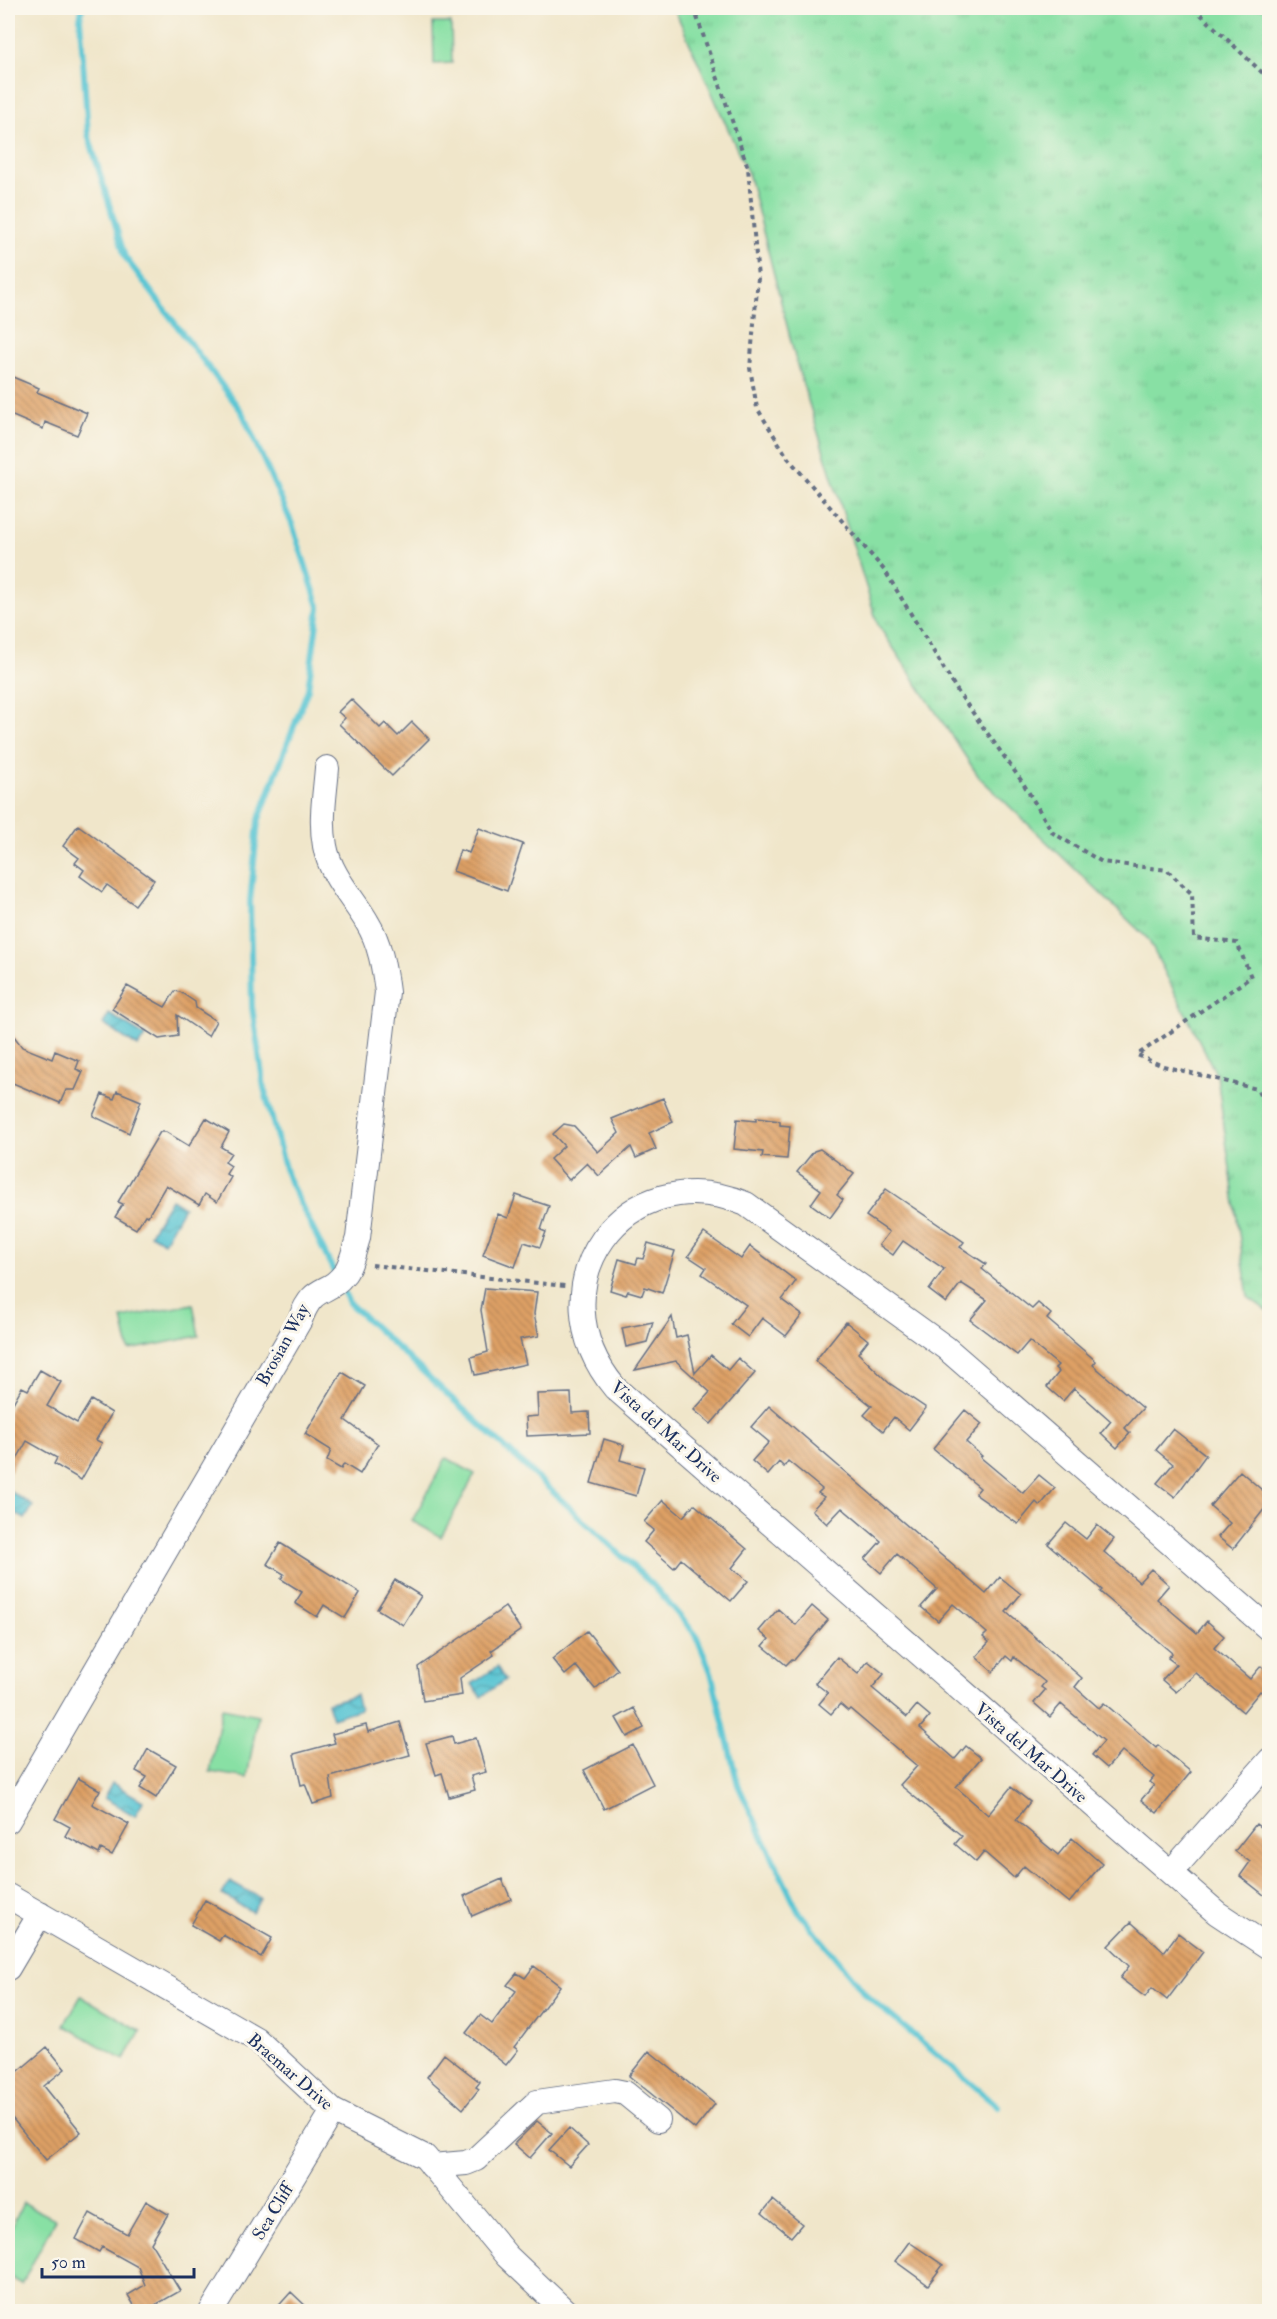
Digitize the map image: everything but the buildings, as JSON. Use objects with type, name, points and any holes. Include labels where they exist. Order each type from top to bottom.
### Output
[{"type":"street","name":"Brosian Way","points":[[8,1821],[300,1320],[306,1302],[314,1294],[338,1280],[351,1263],[360,1227],[387,992],[385,972],[376,942],[368,924],[339,879],[325,846],[323,808],[327,768]]},
{"type":"street","name":"Vista del Mar Drive","points":[[1269,1630],[946,1348],[746,1204],[712,1194],[688,1193],[665,1197],[642,1206],[622,1219],[599,1246],[588,1267],[582,1288],[581,1314],[589,1349],[600,1370],[615,1388],[749,1508],[1217,1913],[1269,1948]]},
{"type":"street","points":[[1171,1872],[1269,1760]]},
{"type":"street","name":"Braemar Drive","points":[[8,1896],[256,2039],[333,2111],[425,2157],[507,2256],[566,2312]]},
{"type":"street","points":[[8,1968],[40,1914]]},
{"type":"street","points":[[432,2166],[466,2163],[476,2159],[537,2102],[615,2091],[624,2093],[658,2120]]},
{"type":"street","name":"Sea Cliff","points":[[211,2312],[333,2111]]},
{"type":"path","points":[[694,8],[748,168],[758,278],[750,368],[756,408],[788,458],[885,571],[958,692],[1023,783],[1053,833],[1102,862],[1167,870],[1192,894],[1194,938],[1237,943],[1251,977],[1137,1055],[1163,1066],[1257,1089],[1269,1116]]},
{"type":"path","points":[[1194,8],[1269,80]]},
{"type":"path","points":[[1269,1153],[1266,1210],[1269,1229]]},
{"type":"path","points":[[351,1263],[582,1288]]},
{"type":"green space","points":[[674,8],[1269,8],[1269,1312],[1248,1297],[1217,1076],[1148,939],[979,777],[878,625],[797,365],[749,176]]},
{"type":"green space","points":[[433,23],[451,23],[452,63],[434,64]]},
{"type":"green space","points":[[193,1304],[199,1336],[129,1350],[122,1318]]},
{"type":"green space","points":[[446,1458],[475,1474],[441,1537],[412,1521]]},
{"type":"green space","points":[[222,1708],[258,1715],[247,1778],[210,1772]]},
{"type":"green space","points":[[81,1996],[141,2031],[124,2060],[64,2025]]},
{"type":"green space","points":[[23,2203],[55,2219],[22,2284],[8,2276],[8,2234]]},
{"type":"water","points":[[109,1014],[145,1036],[138,1047],[103,1024]]},
{"type":"water","points":[[171,1199],[184,1207],[164,1242],[150,1234]]},
{"type":"water","points":[[8,1490],[33,1506],[25,1519],[8,1509]]},
{"type":"water","points":[[497,1667],[505,1680],[481,1697],[472,1684]]},
{"type":"water","points":[[356,1695],[360,1709],[332,1718],[327,1703]]},
{"type":"water","points":[[112,1783],[143,1801],[135,1816],[104,1798]]},
{"type":"water","points":[[230,1881],[260,1898],[252,1912],[222,1895]]},
{"type":"waterway","points":[[82,8],[80,19],[88,134],[125,257],[242,412],[292,524],[319,607],[308,689],[258,822],[250,901],[252,1007],[264,1088],[287,1176],[335,1274]]},
{"type":"waterway","points":[[341,1286],[349,1303],[652,1584],[696,1635],[711,1672],[738,1785],[798,1911],[866,1995],[998,2106]]}]
